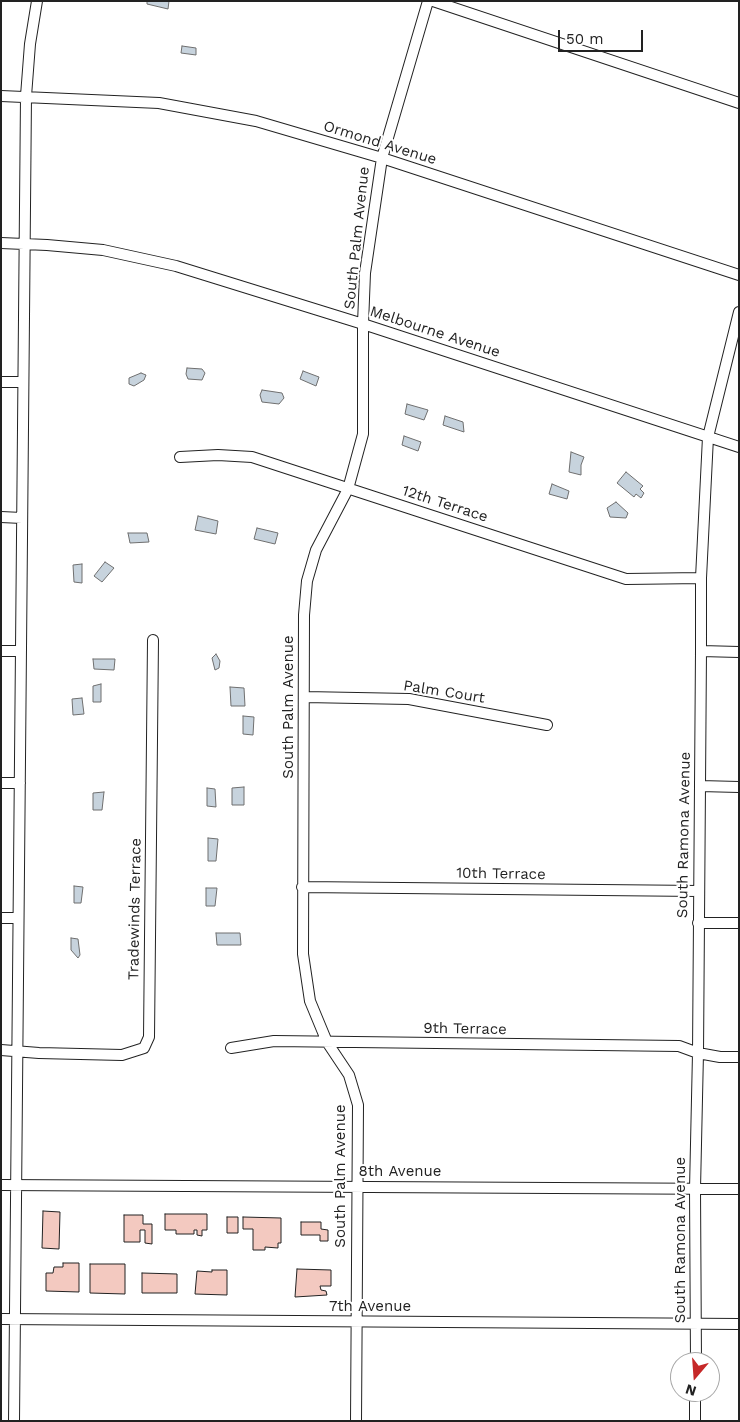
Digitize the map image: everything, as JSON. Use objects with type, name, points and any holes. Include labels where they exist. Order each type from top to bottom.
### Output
[{"type":"street","points":[[14,1421],[26,96],[36,1]]},
{"type":"street","name":"South Palm Avenue","points":[[356,1421],[358,1105],[349,1075],[327,1042],[310,1001],[303,954],[304,615],[307,581],[316,550],[348,489],[363,434],[365,273],[382,158],[428,1]]},
{"type":"street","points":[[433,1],[739,103]]},
{"type":"street","name":"Ormond Avenue","points":[[1,96],[159,103],[256,121],[382,158],[739,275]]},
{"type":"street","name":"Melbourne Avenue","points":[[1,244],[104,250],[154,260],[363,324],[739,447]]},
{"type":"street","name":"South Ramona Avenue","points":[[696,1352],[695,1189],[702,651],[701,578],[708,437],[739,312]]},
{"type":"street","points":[[1,382],[23,382]]},
{"type":"street","name":"12th Terrace","points":[[180,457],[218,455],[252,457],[626,579],[701,578]]},
{"type":"street","points":[[1,517],[22,518]]},
{"type":"street","name":"Tradewinds Terrace","points":[[1,1050],[122,1056],[144,1048],[149,1038],[153,640]]},
{"type":"street","points":[[1,650],[20,651]]},
{"type":"street","points":[[702,651],[739,652]]},
{"type":"street","name":"Palm Court","points":[[305,697],[409,700],[547,725]]},
{"type":"street","points":[[1,783],[20,783]]},
{"type":"street","points":[[700,786],[739,787]]},
{"type":"street","name":"10th Terrace","points":[[302,887],[698,892]]},
{"type":"street","points":[[1,918],[18,918]]},
{"type":"street","points":[[698,923],[739,923]]},
{"type":"street","name":"9th Terrace","points":[[231,1048],[274,1041],[679,1046],[698,1053],[720,1057],[739,1057]]},
{"type":"street","name":"8th Avenue","points":[[1,1185],[739,1189]]},
{"type":"street","name":"7th Avenue","points":[[1,1319],[739,1324]]},
{"type":"street","points":[[695,1402],[695,1421]]},
{"type":"shaded area","points":[[147,1],[169,1],[168,9],[147,4]]},
{"type":"shaded area","points":[[182,46],[196,48],[196,55],[181,53]]},
{"type":"shaded area","points":[[187,368],[202,369],[205,373],[202,380],[188,379],[186,374]]},
{"type":"shaded area","points":[[303,371],[319,377],[316,386],[300,379]]},
{"type":"shaded area","points":[[141,373],[146,375],[144,380],[134,386],[129,384],[129,378]]},
{"type":"shaded area","points":[[262,390],[282,393],[284,398],[279,404],[262,402],[260,395]]},
{"type":"shaded area","points":[[407,404],[428,410],[424,420],[405,414]]},
{"type":"shaded area","points":[[445,416],[463,422],[464,432],[443,425]]},
{"type":"shaded area","points":[[404,436],[421,442],[418,451],[402,445]]},
{"type":"shaded area","points":[[571,452],[584,457],[581,465],[581,475],[569,472]]},
{"type":"shaded area","points":[[626,472],[643,486],[640,489],[644,493],[641,498],[636,494],[634,497],[617,483]]},
{"type":"shaded area","points":[[552,484],[569,491],[567,499],[549,494]]},
{"type":"shaded area","points":[[616,502],[628,513],[626,518],[610,517],[607,508]]},
{"type":"shaded area","points":[[198,516],[218,521],[216,534],[195,530]]},
{"type":"shaded area","points":[[257,528],[278,533],[275,544],[254,539]]},
{"type":"shaded area","points":[[128,533],[147,533],[149,542],[130,543]]},
{"type":"shaded area","points":[[105,562],[114,568],[102,582],[94,576]]},
{"type":"shaded area","points":[[82,564],[82,583],[74,582],[73,565]]},
{"type":"shaded area","points":[[216,654],[220,661],[219,668],[215,670],[212,658]]},
{"type":"shaded area","points":[[93,659],[115,659],[114,670],[94,669]]},
{"type":"shaded area","points":[[101,684],[101,702],[93,702],[93,686]]},
{"type":"shaded area","points":[[230,687],[244,688],[245,706],[231,706]]},
{"type":"shaded area","points":[[82,698],[84,714],[73,715],[72,699]]},
{"type":"shaded area","points":[[243,716],[254,717],[253,735],[243,734]]},
{"type":"shaded area","points":[[244,787],[244,805],[232,805],[232,788]]},
{"type":"shaded area","points":[[207,788],[215,789],[216,807],[207,806]]},
{"type":"shaded area","points":[[104,792],[102,810],[93,810],[93,793]]},
{"type":"shaded area","points":[[208,838],[218,839],[216,861],[208,861]]},
{"type":"shaded area","points":[[74,886],[83,887],[81,903],[74,903]]},
{"type":"shaded area","points":[[206,888],[217,888],[215,906],[206,906]]},
{"type":"shaded area","points":[[216,933],[240,933],[241,945],[217,945]]},
{"type":"shaded area","points":[[71,938],[78,939],[80,955],[78,958],[71,950]]},
{"type":"building","points":[[43,1211],[60,1212],[59,1249],[42,1248]]},
{"type":"building","points":[[165,1214],[207,1214],[207,1230],[202,1230],[202,1236],[197,1235],[197,1230],[194,1230],[194,1234],[176,1234],[176,1230],[165,1230]]},
{"type":"building","points":[[124,1215],[143,1215],[143,1224],[152,1224],[152,1244],[145,1243],[145,1230],[140,1230],[140,1242],[124,1242]]},
{"type":"building","points":[[227,1217],[238,1217],[238,1233],[227,1233]]},
{"type":"building","points":[[243,1217],[281,1218],[281,1243],[278,1243],[278,1248],[265,1247],[265,1250],[253,1250],[253,1229],[243,1229]]},
{"type":"building","points":[[301,1222],[321,1222],[321,1229],[328,1230],[328,1241],[320,1241],[320,1235],[301,1235]]},
{"type":"building","points":[[63,1263],[79,1263],[79,1292],[46,1291],[46,1273],[53,1273],[54,1267],[63,1267]]},
{"type":"building","points":[[90,1264],[125,1264],[125,1294],[90,1293]]},
{"type":"building","points":[[297,1269],[331,1270],[331,1286],[320,1286],[321,1290],[326,1291],[327,1295],[295,1297]]},
{"type":"building","points":[[212,1270],[227,1270],[227,1295],[195,1294],[197,1271],[212,1272]]},
{"type":"building","points":[[142,1273],[177,1274],[177,1293],[142,1293]]}]
